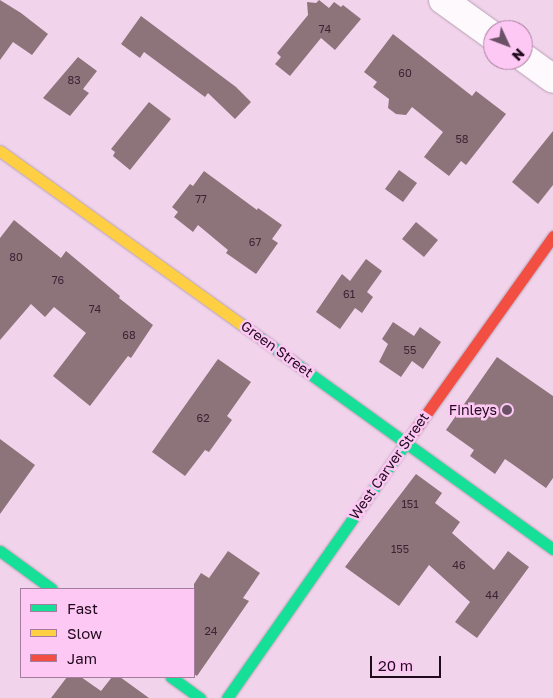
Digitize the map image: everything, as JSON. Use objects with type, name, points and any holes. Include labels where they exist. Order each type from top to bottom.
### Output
[{"type":"street","points":[[443,0],[483,29]]},
{"type":"street","points":[[533,64],[553,78]]},
{"type":"street","name":"Green Street","points":[[0,151],[553,549]]},
{"type":"street","name":"West Carver Street","points":[[227,698],[553,236]]},
{"type":"street","points":[[0,551],[51,588]]},
{"type":"street","points":[[172,678],[200,698]]},
{"type":"building","points":[[0,0],[21,13],[48,34],[32,55],[13,42],[0,60]]},
{"type":"building","points":[[319,0],[329,8],[334,2],[341,7],[343,5],[361,19],[335,50],[321,38],[290,76],[275,64],[281,57],[277,53],[308,15],[307,2],[316,3]]},
{"type":"building","points":[[141,16],[236,87],[251,102],[235,119],[208,93],[205,97],[144,52],[140,58],[121,44]]},
{"type":"building","points":[[393,34],[472,96],[476,91],[506,114],[466,165],[461,161],[449,176],[424,157],[443,132],[412,107],[406,115],[396,114],[388,108],[389,99],[373,87],[377,82],[364,72]]},
{"type":"building","points":[[78,57],[97,71],[83,89],[89,93],[70,116],[43,98]]},
{"type":"building","points":[[149,102],[171,119],[130,170],[113,156],[115,152],[111,149]]},
{"type":"building","points":[[553,131],[553,185],[538,204],[512,182]]},
{"type":"building","points":[[399,170],[417,183],[403,202],[385,189]]},
{"type":"building","points":[[204,171],[257,210],[258,208],[282,225],[272,239],[278,243],[256,274],[226,253],[228,250],[198,225],[193,232],[174,217],[178,212],[172,207],[190,184],[193,186]]},
{"type":"building","points":[[14,220],[61,258],[66,251],[153,325],[131,358],[128,356],[90,406],[53,376],[86,333],[54,307],[45,317],[31,304],[0,340],[0,238]]},
{"type":"building","points":[[416,222],[438,240],[424,257],[402,239]]},
{"type":"building","points":[[366,259],[382,271],[367,292],[373,297],[362,313],[355,308],[340,329],[316,312],[342,274],[350,281]]},
{"type":"building","points":[[393,322],[414,336],[420,327],[441,342],[423,369],[412,361],[401,377],[379,362],[388,344],[382,339]]},
{"type":"building","name":"Finleys","points":[[497,357],[553,396],[553,478],[546,488],[505,459],[495,474],[470,456],[474,450],[446,430]]},
{"type":"building","points":[[218,359],[251,382],[227,416],[232,420],[209,452],[205,450],[185,476],[152,452]]},
{"type":"building","points":[[0,439],[35,465],[0,514]]},
{"type":"building","points":[[416,474],[442,493],[435,503],[460,522],[452,533],[494,570],[508,551],[529,567],[477,638],[455,622],[470,602],[429,565],[399,606],[345,567]]},
{"type":"building","points":[[228,551],[260,573],[243,598],[249,601],[197,676],[195,675],[194,584],[201,573],[209,578]]},
{"type":"building","points":[[66,678],[82,678],[101,691],[111,678],[121,678],[149,698],[51,698]]},
{"type":"traffic: fast","points":[[241,324],[553,549]]},
{"type":"traffic: fast","points":[[227,698],[407,441]]},
{"type":"traffic: fast","points":[[0,551],[51,588]]},
{"type":"traffic: fast","points":[[172,678],[200,698]]},
{"type":"traffic: slow","points":[[0,151],[241,324]]},
{"type":"traffic: jam","points":[[407,441],[553,236]]},
{"type":"place","name":"Finleys","points":[[507,410]]}]
